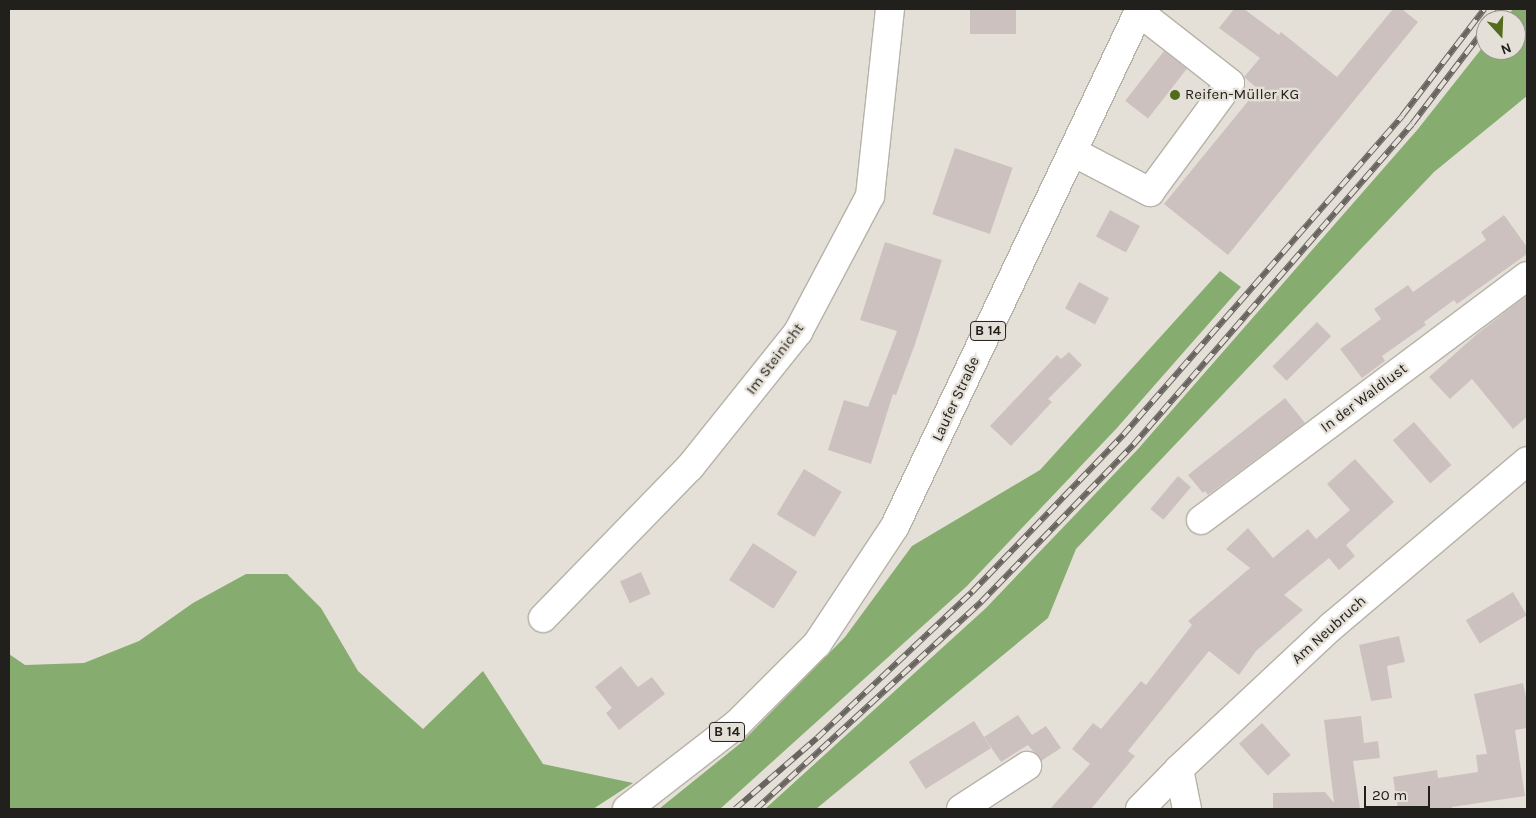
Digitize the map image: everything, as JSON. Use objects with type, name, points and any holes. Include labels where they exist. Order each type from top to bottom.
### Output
[{"type":"street","name":"Im Steinicht","points":[[543,618],[690,467],[798,332],[870,196],[890,9]]},
{"type":"street","name":"Laufer Straße","points":[[628,809],[736,724],[817,644],[896,526],[1140,11]]},
{"type":"street","points":[[1072,152],[1150,192],[1230,83],[1140,11]]},
{"type":"street","name":"In der Waldlust","points":[[1201,520],[1527,276]]},
{"type":"street","name":"Am Neubruch","points":[[1140,809],[1179,769],[1332,626],[1527,461]]},
{"type":"street","points":[[961,809],[1027,766]]},
{"type":"street","points":[[1179,769],[1187,809]]},
{"type":"green space","points":[[1527,9],[1527,96],[1434,172],[1076,549],[1048,618],[816,809],[765,809],[986,608],[1138,449],[1418,129],[1476,56],[1476,60],[1526,60],[1526,10],[1512,10]]},
{"type":"green space","points":[[1220,271],[1241,287],[1116,429],[967,586],[720,809],[659,809],[742,742],[845,637],[912,546],[1040,470]]},
{"type":"green space","points":[[246,574],[287,574],[321,608],[358,671],[423,729],[483,671],[543,764],[633,783],[593,809],[9,809],[9,654],[25,665],[84,663],[139,641],[193,603]]},
{"type":"building","points":[[970,9],[1016,9],[1016,34],[970,34]]},
{"type":"building","points":[[1234,9],[1244,9],[1279,35],[1281,32],[1337,77],[1393,9],[1402,9],[1418,22],[1228,255],[1164,204],[1258,89],[1244,77],[1260,58],[1219,28]]},
{"type":"building","points":[[1164,51],[1187,69],[1148,118],[1125,101]]},
{"type":"building","points":[[955,148],[1013,168],[990,234],[932,214]]},
{"type":"building","points":[[1110,210],[1140,226],[1126,252],[1096,236]]},
{"type":"building","points":[[1504,215],[1527,247],[1527,254],[1457,304],[1454,300],[1424,322],[1426,325],[1382,356],[1385,361],[1362,378],[1340,349],[1381,319],[1374,309],[1408,285],[1413,292],[1486,240],[1481,232]]},
{"type":"building","points":[[885,242],[942,260],[915,344],[896,395],[893,394],[871,464],[828,450],[844,400],[868,407],[897,331],[860,320]]},
{"type":"building","points":[[1079,282],[1109,298],[1095,324],[1065,308]]},
{"type":"building","points":[[1527,295],[1527,417],[1513,429],[1472,379],[1450,399],[1429,377],[1477,334]]},
{"type":"building","points":[[1317,322],[1331,336],[1287,381],[1272,367]]},
{"type":"building","points":[[1069,352],[1082,365],[1048,399],[1052,402],[1011,446],[990,426],[1057,355],[1061,359]]},
{"type":"building","points":[[1285,398],[1305,423],[1208,495],[1205,491],[1203,493],[1188,475]]},
{"type":"building","points":[[1414,422],[1451,465],[1430,483],[1393,440]]},
{"type":"building","points":[[1355,459],[1394,502],[1346,545],[1355,556],[1339,570],[1329,558],[1284,595],[1303,610],[1256,651],[1239,675],[1209,651],[1128,751],[1135,756],[1091,809],[1050,809],[1090,764],[1072,749],[1093,723],[1101,729],[1141,681],[1146,685],[1192,625],[1188,621],[1250,568],[1226,549],[1248,528],[1273,558],[1308,529],[1316,539],[1350,510],[1327,484]]},
{"type":"building","points":[[804,469],[842,492],[814,537],[777,514]]},
{"type":"building","points":[[1178,476],[1191,487],[1163,520],[1150,509]]},
{"type":"building","points":[[753,543],[797,572],[773,609],[729,580]]},
{"type":"building","points":[[641,572],[651,594],[630,603],[620,581]]},
{"type":"building","points":[[1513,592],[1527,615],[1480,643],[1466,620]]},
{"type":"building","points":[[1399,636],[1405,662],[1387,666],[1392,698],[1371,701],[1359,645]]},
{"type":"building","points":[[621,666],[638,687],[652,677],[665,694],[619,730],[606,713],[612,708],[595,687]]},
{"type":"building","points":[[1523,683],[1527,702],[1527,728],[1515,730],[1525,796],[1452,807],[1452,809],[1398,809],[1393,777],[1437,770],[1438,778],[1478,772],[1476,755],[1487,754],[1474,694]]},
{"type":"building","points":[[1018,715],[1032,735],[1046,726],[1061,748],[1041,761],[1028,745],[1001,762],[984,737]]},
{"type":"building","points":[[1361,716],[1364,743],[1378,741],[1380,758],[1353,761],[1360,809],[1273,809],[1273,793],[1325,792],[1334,803],[1324,720]]},
{"type":"building","points":[[974,721],[991,748],[926,789],[909,762]]},
{"type":"building","points":[[1262,723],[1291,755],[1268,776],[1239,744]]},
{"type":"railway","points":[[735,809],[817,738],[972,592],[1123,435],[1402,116],[1484,9]]},
{"type":"railway","points":[[756,809],[981,602],[1133,445],[1412,124],[1476,40]]},
{"type":"place","name":"Reifen-Müller KG","points":[[1175,95]]}]
